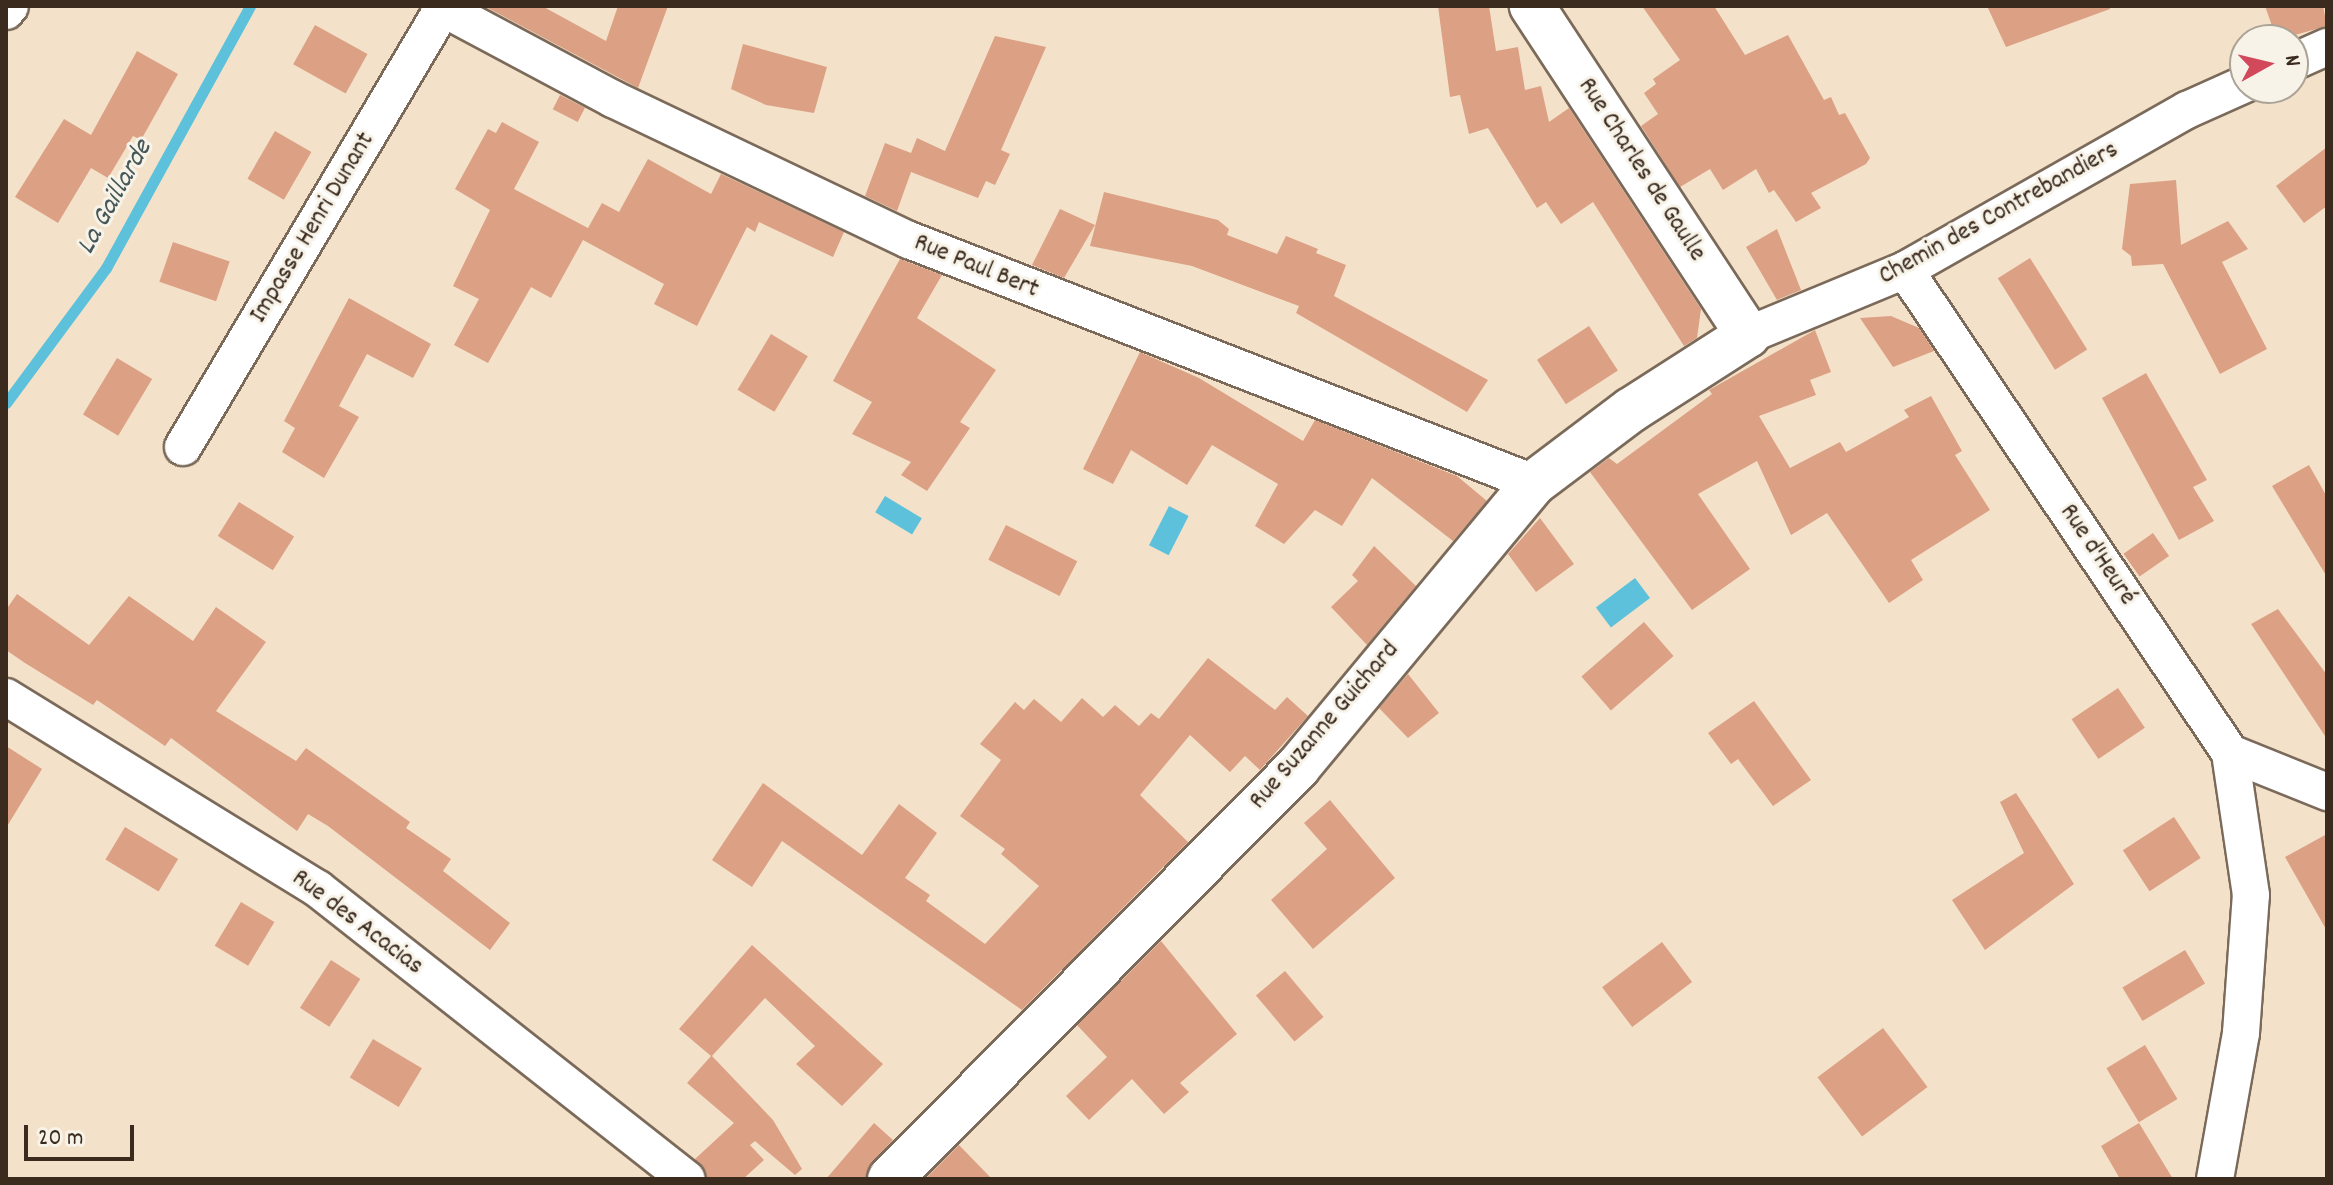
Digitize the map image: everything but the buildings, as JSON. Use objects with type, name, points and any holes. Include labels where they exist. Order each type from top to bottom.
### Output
[{"type":"street","points":[[6,11],[10,6]]},
{"type":"street","name":"Rue Charles de Gaulle","points":[[1532,6],[1748,335]]},
{"type":"street","name":"Impasse Henri Dunant","points":[[183,447],[441,7]]},
{"type":"street","name":"Rue Paul Bert","points":[[441,7],[613,99],[909,240],[1534,483]]},
{"type":"street","name":"Chemin des Contrebandiers","points":[[1748,335],[1905,270],[2187,110],[2229,91]]},
{"type":"street","name":"Rue d'Heuré","points":[[1905,270],[2230,753]]},
{"type":"street","name":"Rue Suzanne Guichard","points":[[890,1179],[1298,767],[1534,483],[1631,410],[1748,335]]},
{"type":"street","name":"Rue des Acacias","points":[[6,697],[318,889],[686,1179]]},
{"type":"street","points":[[2230,753],[2327,792]]},
{"type":"street","points":[[2215,1179],[2241,1033],[2251,895],[2230,753]]},
{"type":"water","points":[[885,496],[922,518],[912,534],[875,512]]},
{"type":"water","points":[[1169,506],[1189,516],[1169,555],[1149,545]]},
{"type":"water","points":[[1635,578],[1650,598],[1611,627],[1596,607]]},
{"type":"waterway","name":"La Gaillarde","points":[[6,403],[106,268],[250,6]]}]
